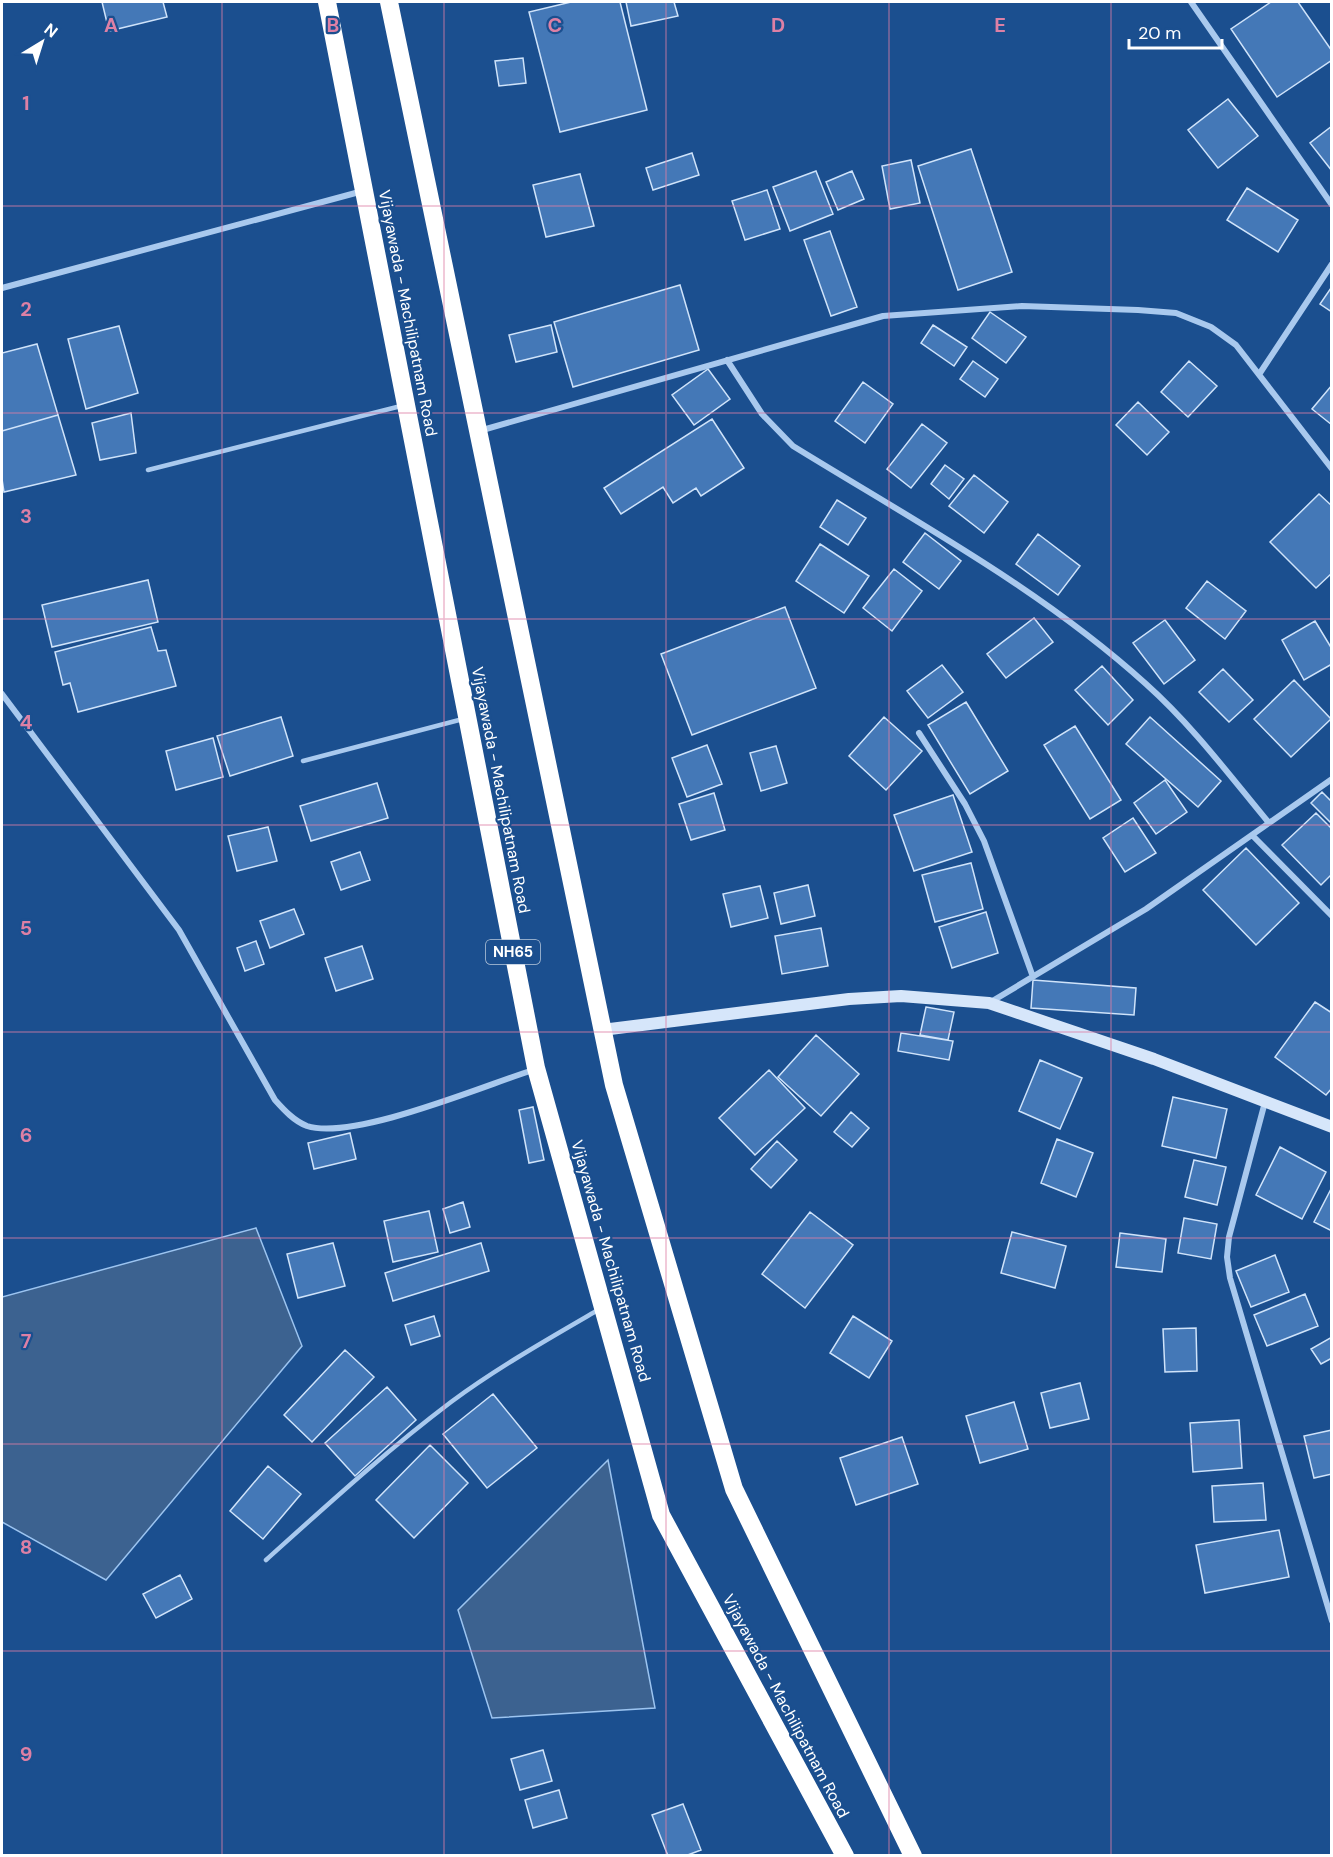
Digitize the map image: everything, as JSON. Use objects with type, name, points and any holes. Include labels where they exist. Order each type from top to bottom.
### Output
[{"type":"highway","name":"Vijayawada - Machilipatnam Road","points":[[327,2],[536,1068],[661,1515],[845,1856]]},
{"type":"highway","points":[[389,2],[614,1085],[734,1489],[913,1856]]},
{"type":"street","points":[[1191,2],[1332,205]]},
{"type":"street","points":[[2,288],[364,191]]},
{"type":"street","points":[[1260,373],[1332,264]]},
{"type":"street","points":[[478,431],[883,316],[1022,306],[1176,313],[1211,327],[1236,345],[1332,468]]},
{"type":"street","points":[[728,360],[762,414],[793,446],[1038,600],[1094,640],[1138,677],[1187,725],[1269,823]]},
{"type":"street","points":[[2,694],[179,930],[275,1100],[290,1116],[306,1125],[323,1129],[366,1125],[536,1068]]},
{"type":"street","points":[[919,733],[965,804],[984,840],[1033,977]]},
{"type":"street","points":[[989,1003],[1146,909],[1332,778]]},
{"type":"street","points":[[1252,835],[1332,915]]},
{"type":"street","points":[[602,1030],[849,999],[901,996],[989,1003],[1154,1059],[1332,1127]]},
{"type":"street","points":[[1265,1102],[1229,1237],[1228,1268],[1332,1620]]},
{"type":"lane","points":[[148,470],[406,405]]},
{"type":"lane","points":[[303,761],[467,718]]},
{"type":"lane","points":[[266,1560],[370,1466],[451,1402],[501,1368],[604,1306]]},
{"type":"water","points":[[256,1228],[302,1346],[106,1580],[2,1522],[2,1297]]},
{"type":"water","points":[[608,1460],[655,1708],[492,1718],[458,1610]]},
{"type":"building","points":[[102,2],[163,2],[167,17],[109,31]]},
{"type":"building","points":[[571,2],[620,2],[647,110],[560,132],[529,12]]},
{"type":"building","points":[[626,2],[674,2],[678,16],[631,26]]},
{"type":"building","points":[[1271,2],[1298,2],[1332,51],[1332,60],[1277,97],[1231,29]]},
{"type":"building","points":[[523,58],[526,83],[499,86],[495,61]]},
{"type":"building","points":[[1228,99],[1258,136],[1218,168],[1188,130]]},
{"type":"building","points":[[1332,126],[1332,171],[1310,143]]},
{"type":"building","points":[[971,149],[1012,272],[958,290],[918,166]]},
{"type":"building","points":[[692,153],[699,175],[653,190],[646,168]]},
{"type":"building","points":[[911,160],[920,203],[890,209],[882,166]]},
{"type":"building","points":[[816,171],[833,214],[790,231],[773,187]]},
{"type":"building","points":[[852,171],[864,199],[838,210],[826,182]]},
{"type":"building","points":[[580,174],[594,226],[546,237],[533,185]]},
{"type":"building","points":[[1247,188],[1298,220],[1278,252],[1227,220]]},
{"type":"building","points":[[767,190],[780,229],[745,240],[732,201]]},
{"type":"building","points":[[830,231],[857,307],[831,316],[804,240]]},
{"type":"building","points":[[680,285],[699,350],[573,387],[554,322]]},
{"type":"building","points":[[1332,288],[1332,312],[1320,304]]},
{"type":"building","points":[[990,312],[1026,337],[1006,363],[972,338]]},
{"type":"building","points":[[551,325],[557,352],[516,362],[509,335]]},
{"type":"building","points":[[933,325],[967,347],[954,366],[921,343]]},
{"type":"building","points":[[119,326],[138,393],[86,409],[68,339]]},
{"type":"building","points":[[37,344],[58,415],[2,431],[2,353]]},
{"type":"building","points":[[973,361],[998,379],[985,397],[960,379]]},
{"type":"building","points":[[1189,361],[1217,386],[1188,417],[1161,392]]},
{"type":"building","points":[[708,369],[730,399],[694,425],[672,395]]},
{"type":"building","points":[[863,382],[893,404],[865,443],[835,421]]},
{"type":"building","points":[[1332,385],[1332,425],[1312,409]]},
{"type":"building","points":[[1138,402],[1169,432],[1147,455],[1116,425]]},
{"type":"building","points":[[131,413],[136,453],[100,460],[92,423]]},
{"type":"building","points":[[58,415],[76,475],[4,492],[2,431]]},
{"type":"building","points":[[712,419],[744,468],[701,496],[696,488],[673,503],[663,487],[621,514],[604,488]]},
{"type":"building","points":[[922,424],[947,443],[911,488],[887,469]]},
{"type":"building","points":[[945,465],[964,479],[949,499],[931,484]]},
{"type":"building","points":[[974,475],[1008,502],[984,533],[949,506]]},
{"type":"building","points":[[1319,494],[1332,506],[1332,573],[1316,588],[1270,542]]},
{"type":"building","points":[[837,500],[866,518],[848,545],[820,527]]},
{"type":"building","points":[[925,533],[961,561],[939,589],[903,562]]},
{"type":"building","points":[[1038,534],[1080,566],[1058,595],[1016,564]]},
{"type":"building","points":[[820,544],[869,576],[844,613],[796,581]]},
{"type":"building","points":[[894,569],[922,591],[892,631],[863,608]]},
{"type":"building","points":[[148,580],[158,622],[52,647],[42,605]]},
{"type":"building","points":[[1207,581],[1246,611],[1225,639],[1186,608]]},
{"type":"building","points":[[785,607],[816,688],[692,735],[661,654]]},
{"type":"building","points":[[1034,618],[1053,642],[1006,678],[987,654]]},
{"type":"building","points":[[1165,620],[1195,660],[1164,684],[1133,643]]},
{"type":"building","points":[[1315,621],[1332,649],[1332,664],[1304,680],[1282,640]]},
{"type":"building","points":[[151,627],[158,651],[166,650],[176,686],[78,712],[70,683],[63,685],[55,652]]},
{"type":"building","points":[[942,665],[963,692],[928,718],[907,691]]},
{"type":"building","points":[[1102,666],[1133,700],[1108,725],[1075,690]]},
{"type":"building","points":[[1223,669],[1253,700],[1229,722],[1199,692]]},
{"type":"building","points":[[1294,680],[1331,719],[1291,757],[1254,719]]},
{"type":"building","points":[[966,702],[1008,771],[970,794],[928,725]]},
{"type":"building","points":[[281,717],[293,756],[230,776],[217,736]]},
{"type":"building","points":[[884,717],[922,751],[886,790],[849,756]]},
{"type":"building","points":[[1150,717],[1221,781],[1198,807],[1126,744]]},
{"type":"building","points":[[1075,726],[1121,800],[1090,819],[1044,745]]},
{"type":"building","points":[[213,738],[223,777],[176,790],[166,751]]},
{"type":"building","points":[[707,745],[722,784],[687,797],[672,758]]},
{"type":"building","points":[[776,746],[787,783],[761,791],[750,753]]},
{"type":"building","points":[[1165,780],[1187,812],[1156,834],[1134,803]]},
{"type":"building","points":[[377,783],[388,818],[311,841],[300,806]]},
{"type":"building","points":[[1322,792],[1332,802],[1332,824],[1311,803]]},
{"type":"building","points":[[714,793],[725,830],[691,840],[679,804]]},
{"type":"building","points":[[953,795],[972,852],[914,871],[894,815]]},
{"type":"building","points":[[1316,813],[1332,829],[1332,874],[1321,885],[1282,845]]},
{"type":"building","points":[[1133,818],[1156,853],[1125,872],[1103,838]]},
{"type":"building","points":[[268,827],[277,861],[237,871],[228,836]]},
{"type":"building","points":[[1246,848],[1299,903],[1256,945],[1203,890]]},
{"type":"building","points":[[360,852],[370,880],[341,890],[331,862]]},
{"type":"building","points":[[971,863],[983,909],[935,922],[922,875]]},
{"type":"building","points":[[808,885],[815,916],[781,924],[774,893]]},
{"type":"building","points":[[760,886],[768,918],[731,927],[723,894]]},
{"type":"building","points":[[294,909],[304,934],[270,948],[260,921]]},
{"type":"building","points":[[986,912],[998,953],[952,968],[939,927]]},
{"type":"building","points":[[821,928],[828,966],[782,974],[775,936]]},
{"type":"building","points":[[256,941],[264,964],[245,971],[237,948]]},
{"type":"building","points":[[362,946],[373,979],[336,991],[325,958]]},
{"type":"building","points":[[1033,980],[1136,988],[1134,1015],[1031,1008]]},
{"type":"building","points":[[1315,1002],[1332,1013],[1332,1088],[1326,1095],[1275,1057]]},
{"type":"building","points":[[926,1007],[954,1012],[948,1040],[920,1035]]},
{"type":"building","points":[[901,1033],[953,1041],[949,1060],[898,1051]]},
{"type":"building","points":[[816,1035],[859,1074],[821,1116],[778,1077]]},
{"type":"building","points":[[1040,1060],[1082,1078],[1060,1129],[1019,1111]]},
{"type":"building","points":[[769,1070],[805,1108],[755,1155],[719,1118]]},
{"type":"building","points":[[1173,1097],[1227,1109],[1216,1158],[1162,1146]]},
{"type":"building","points":[[533,1107],[544,1160],[529,1163],[519,1110]]},
{"type":"building","points":[[851,1112],[869,1128],[852,1147],[834,1132]]},
{"type":"building","points":[[350,1133],[356,1159],[314,1169],[308,1143]]},
{"type":"building","points":[[1057,1139],[1093,1153],[1076,1197],[1041,1183]]},
{"type":"building","points":[[777,1141],[797,1160],[771,1188],[751,1169]]},
{"type":"building","points":[[1280,1147],[1326,1172],[1302,1219],[1256,1195]]},
{"type":"building","points":[[1194,1160],[1226,1167],[1217,1205],[1185,1197]]},
{"type":"building","points":[[1332,1187],[1332,1231],[1314,1222]]},
{"type":"building","points":[[463,1202],[470,1227],[450,1233],[443,1209]]},
{"type":"building","points":[[429,1211],[438,1252],[393,1262],[384,1221]]},
{"type":"building","points":[[810,1212],[853,1245],[805,1308],[762,1274]]},
{"type":"building","points":[[1184,1218],[1217,1224],[1211,1259],[1178,1253]]},
{"type":"building","points":[[1012,1232],[1066,1246],[1055,1288],[1001,1273]]},
{"type":"building","points":[[1120,1233],[1166,1239],[1162,1272],[1116,1267]]},
{"type":"building","points":[[333,1243],[345,1286],[298,1298],[287,1254]]},
{"type":"building","points":[[481,1243],[489,1271],[393,1301],[385,1273]]},
{"type":"building","points":[[1275,1255],[1289,1292],[1251,1307],[1236,1271]]},
{"type":"building","points":[[1305,1294],[1318,1326],[1267,1346],[1254,1315]]},
{"type":"building","points":[[434,1316],[440,1336],[411,1345],[405,1325]]},
{"type":"building","points":[[853,1316],[892,1341],[869,1378],[830,1353]]},
{"type":"building","points":[[1196,1328],[1197,1371],[1165,1372],[1163,1329]]},
{"type":"building","points":[[1332,1337],[1332,1358],[1321,1364],[1311,1349]]},
{"type":"building","points":[[345,1350],[374,1377],[312,1442],[284,1415]]},
{"type":"building","points":[[1080,1383],[1089,1419],[1050,1428],[1041,1393]]},
{"type":"building","points":[[387,1387],[416,1420],[355,1476],[325,1443]]},
{"type":"building","points":[[493,1394],[537,1448],[487,1488],[443,1434]]},
{"type":"building","points":[[1014,1402],[1028,1449],[980,1463],[966,1416]]},
{"type":"building","points":[[1239,1420],[1242,1468],[1193,1472],[1190,1423]]},
{"type":"building","points":[[1332,1430],[1332,1474],[1314,1478],[1304,1436]]},
{"type":"building","points":[[902,1437],[918,1484],[856,1505],[840,1458]]},
{"type":"building","points":[[430,1445],[468,1483],[414,1538],[376,1500]]},
{"type":"building","points":[[268,1466],[301,1494],[263,1539],[230,1511]]},
{"type":"building","points":[[1263,1483],[1266,1520],[1214,1522],[1212,1486]]},
{"type":"building","points":[[1279,1530],[1289,1577],[1205,1593],[1196,1545]]},
{"type":"building","points":[[180,1575],[192,1599],[156,1618],[143,1594]]},
{"type":"building","points":[[543,1750],[552,1781],[520,1790],[511,1759]]},
{"type":"building","points":[[559,1790],[567,1818],[533,1828],[525,1800]]},
{"type":"building","points":[[683,1804],[701,1850],[685,1856],[668,1856],[652,1815]]}]
